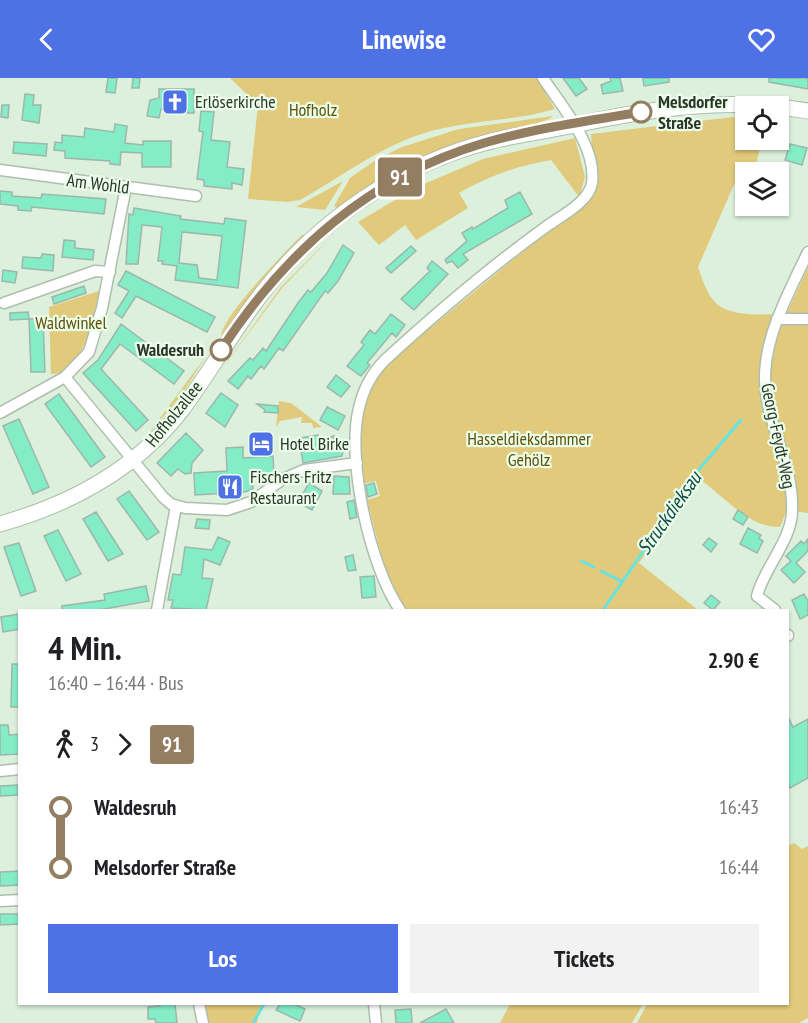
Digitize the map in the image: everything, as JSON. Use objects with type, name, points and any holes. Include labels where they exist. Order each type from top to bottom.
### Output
[{"type":"street","points":[[399,609],[386,586],[372,549],[357,464],[358,409],[368,384],[380,365],[503,260],[582,200],[591,188],[592,177],[585,142],[543,78]]},
{"type":"street","name":"Hofholzallee","points":[[0,524],[75,496],[133,459],[181,411],[250,307],[285,265],[308,243],[366,197],[407,173],[461,150],[507,137],[685,105],[748,103],[808,111]]},
{"type":"street","name":"Am Wohld","points":[[0,170],[196,196]]},
{"type":"street","points":[[0,413],[65,377],[83,360],[92,345],[110,272],[126,187]]},
{"type":"street","name":"Georg-Feydt-Weg","points":[[773,609],[757,596],[792,515],[782,449],[766,395],[766,364],[777,319],[808,252]]},
{"type":"street","points":[[4,303],[94,272],[110,272]]},
{"type":"street","points":[[777,319],[808,319]]},
{"type":"street","points":[[65,377],[167,501],[176,506],[209,510],[237,508],[250,502],[283,479],[304,470],[357,464]]},
{"type":"street","points":[[157,609],[176,506]]},
{"type":"street","points":[[0,771],[18,770]]},
{"type":"street","points":[[0,901],[18,900]]},
{"type":"street","points":[[199,1005],[203,1023]]},
{"type":"street","points":[[374,1005],[376,1023]]},
{"type":"green space","name":"Hofholz","points":[[230,78],[537,78],[555,109],[525,116],[446,127],[413,137],[380,152],[300,200],[287,202],[248,199],[258,105]]},
{"type":"green space","points":[[553,116],[535,124],[454,144],[393,172],[337,208],[334,206],[350,178],[377,159],[402,147],[459,129]]},
{"type":"green space","name":"Hasseldieksdammer Gehölz","points":[[735,117],[735,150],[760,150],[757,162],[735,162],[735,182],[698,267],[704,285],[720,306],[738,313],[759,315],[787,313],[808,267],[808,513],[787,510],[780,527],[769,526],[747,517],[699,479],[639,563],[697,609],[405,609],[384,566],[367,500],[380,496],[376,481],[363,484],[360,452],[362,419],[372,388],[379,374],[389,362],[583,202],[551,160],[503,172],[459,193],[468,208],[416,240],[405,225],[379,245],[358,222],[417,187],[483,159],[575,138],[585,177],[581,191],[583,201],[594,178],[591,134]]},
{"type":"green space","points":[[343,181],[325,210],[296,207]]},
{"type":"green space","points":[[335,233],[282,288],[220,372],[281,287]]},
{"type":"green space","points":[[303,234],[304,236],[265,276],[221,336],[224,326],[243,299]]},
{"type":"green space","name":"Waldwinkel","points":[[99,291],[86,342],[79,355],[72,365],[62,372],[51,374],[49,307]]},
{"type":"green space","points":[[206,356],[181,396],[149,433]]},
{"type":"green space","points":[[279,401],[291,403],[322,427],[313,428],[312,423],[301,423],[302,417],[280,421],[276,427]]},
{"type":"green space","points":[[794,843],[802,849],[808,846],[808,1018],[799,1023],[637,1023],[646,1005],[789,1005],[789,846]]},
{"type":"green space","points":[[202,1005],[261,1005],[257,1023],[207,1023]]},
{"type":"green space","points":[[509,1005],[642,1005],[632,1023],[500,1023]]},
{"type":"building","points":[[108,78],[117,78],[115,93],[106,92]]},
{"type":"building","points":[[133,78],[140,78],[139,88],[132,88]]},
{"type":"building","points":[[563,78],[579,78],[587,89],[576,96]]},
{"type":"building","points":[[610,78],[620,78],[623,91],[603,94],[601,85],[611,81]]},
{"type":"building","points":[[643,78],[669,78],[669,82],[644,86]]},
{"type":"building","points":[[769,78],[808,78],[808,89],[769,82]]},
{"type":"building","name":"Erlöserkirche","points":[[159,89],[194,89],[194,113],[187,113],[187,109],[161,109],[159,118],[147,116],[150,100],[159,98]]},
{"type":"building","points":[[25,94],[34,95],[33,105],[41,105],[39,123],[22,120]]},
{"type":"building","points":[[2,105],[9,105],[8,118],[1,117]]},
{"type":"building","points":[[201,111],[214,112],[211,140],[230,142],[227,167],[244,169],[242,185],[232,183],[232,189],[204,186],[204,180],[197,179],[203,132],[199,131]]},
{"type":"building","points":[[115,124],[127,126],[125,143],[143,145],[143,141],[171,141],[171,167],[142,167],[142,153],[121,152],[120,165],[110,164],[110,161],[65,158],[65,151],[54,150],[55,142],[62,143],[62,135],[84,137],[85,128],[114,132]]},
{"type":"building","points":[[14,142],[47,144],[46,156],[13,153]]},
{"type":"building","points":[[790,144],[807,148],[802,165],[785,160]]},
{"type":"building","points":[[0,191],[12,192],[12,196],[41,198],[42,194],[106,199],[104,214],[32,207],[31,211],[18,210],[18,206],[0,204]]},
{"type":"building","points":[[520,192],[532,214],[463,254],[468,260],[458,268],[452,261],[447,263],[445,260],[467,241],[462,233],[508,208],[505,200]]},
{"type":"building","points":[[134,208],[181,216],[180,219],[224,224],[225,218],[246,221],[238,288],[175,280],[177,266],[162,264],[163,261],[158,261],[162,227],[142,225],[138,264],[126,264],[129,214],[133,215]],"holes":[[[182,232],[222,236],[217,280],[199,278],[197,265],[179,263]]]},
{"type":"building","points":[[64,240],[75,241],[75,248],[94,250],[93,260],[62,257]]},
{"type":"building","points":[[343,245],[354,253],[338,281],[328,293],[325,291],[283,351],[279,348],[264,369],[261,366],[251,379],[248,376],[238,389],[228,381],[250,358],[253,360],[263,348],[266,351],[308,290],[311,292],[327,273]]},
{"type":"building","points":[[411,246],[416,251],[391,273],[386,268]]},
{"type":"building","points":[[42,254],[54,255],[53,271],[22,268],[23,257],[41,258]]},
{"type":"building","points":[[432,261],[448,274],[414,310],[401,299],[430,271],[427,268]]},
{"type":"building","points":[[3,270],[17,272],[15,283],[2,281]]},
{"type":"building","points":[[126,271],[215,317],[207,332],[136,296],[122,318],[115,313],[129,291],[118,285]]},
{"type":"building","points":[[84,286],[86,293],[54,304],[52,297]]},
{"type":"building","points":[[28,312],[29,319],[10,320],[10,313]]},
{"type":"building","points":[[391,314],[405,325],[396,337],[392,333],[367,363],[370,365],[361,376],[347,366],[364,345],[361,342],[370,330],[375,334]]},
{"type":"building","points":[[29,319],[43,319],[45,372],[31,372]]},
{"type":"building","points":[[121,324],[184,371],[174,384],[120,344],[101,369],[148,420],[136,431],[83,373],[98,360]]},
{"type":"building","points":[[336,375],[350,386],[341,397],[327,387]]},
{"type":"building","points":[[221,393],[238,405],[225,427],[206,413]]},
{"type":"building","points":[[59,394],[105,457],[91,467],[45,404]]},
{"type":"building","points":[[257,404],[278,406],[278,413],[264,412],[265,410]]},
{"type":"building","points":[[327,407],[345,416],[338,430],[320,420]]},
{"type":"building","points":[[19,419],[49,487],[33,494],[3,426]]},
{"type":"building","points":[[186,433],[203,450],[192,463],[191,473],[185,474],[178,469],[171,476],[157,463]]},
{"type":"building","points":[[318,435],[319,439],[334,436],[333,439],[345,442],[342,456],[303,463],[299,438]]},
{"type":"building","points":[[243,447],[243,458],[273,456],[274,475],[252,476],[253,489],[245,492],[195,495],[194,473],[227,471],[226,448]]},
{"type":"building","points":[[334,476],[349,477],[350,494],[333,494]]},
{"type":"building","points":[[309,483],[322,491],[312,510],[298,502]]},
{"type":"building","points":[[374,483],[377,494],[368,497],[366,485]]},
{"type":"building","points":[[129,491],[159,532],[147,540],[117,499]]},
{"type":"building","points":[[354,500],[357,517],[350,519],[347,502]]},
{"type":"building","points":[[738,510],[748,517],[743,525],[733,519]]},
{"type":"building","points":[[96,512],[123,554],[108,561],[83,519]]},
{"type":"building","points":[[197,519],[210,520],[209,529],[195,528]]},
{"type":"building","points":[[748,528],[761,535],[759,538],[763,541],[757,553],[740,544]]},
{"type":"building","points":[[58,530],[81,574],[66,581],[44,536]]},
{"type":"building","points":[[218,537],[230,542],[220,565],[204,559],[202,578],[213,579],[206,609],[171,608],[173,600],[168,600],[173,574],[181,575],[185,547],[212,550]]},
{"type":"building","points":[[709,538],[717,544],[711,552],[703,545]]},
{"type":"building","points":[[808,539],[808,551],[796,563],[805,572],[794,583],[781,570],[791,561],[786,556],[801,541],[804,544]]},
{"type":"building","points":[[19,543],[36,591],[21,596],[4,547]]},
{"type":"building","points":[[353,555],[356,570],[348,571],[345,557]]},
{"type":"building","points":[[374,576],[376,597],[362,598],[360,577]]},
{"type":"building","points":[[146,586],[149,601],[105,609],[62,609],[62,606],[105,600],[104,594]]},
{"type":"building","points":[[804,594],[808,601],[808,615],[800,619],[792,600]]},
{"type":"building","points":[[711,595],[720,602],[714,609],[704,603]]},
{"type":"building","points":[[18,614],[18,629],[3,632],[1,617]]},
{"type":"building","points":[[12,664],[18,664],[18,707],[11,707]]},
{"type":"building","points":[[789,719],[793,727],[808,719],[808,778],[790,788]]},
{"type":"building","points":[[0,725],[8,725],[9,735],[18,734],[18,754],[0,755]]},
{"type":"building","points":[[18,785],[18,795],[0,796],[0,786]]},
{"type":"building","points":[[18,871],[18,885],[0,886],[0,872]]},
{"type":"building","points":[[0,914],[18,914],[18,924],[0,925]]},
{"type":"building","points":[[175,1005],[177,1023],[156,1023],[155,1019],[148,1019],[148,1007]]},
{"type":"building","points":[[279,1005],[296,1005],[305,1009],[300,1021],[276,1010]]},
{"type":"building","points":[[411,1009],[412,1023],[396,1023],[395,1010]]},
{"type":"building","points":[[446,1009],[454,1023],[420,1023]]},
{"type":"waterway","name":"Struckdieksau","points":[[604,609],[701,467],[741,420]]},
{"type":"waterway","points":[[581,561],[594,567]]},
{"type":"waterway","points":[[601,571],[621,581]]},
{"type":"waterway","name":"Struckdieksau","points":[[253,1023],[263,1005]]},
{"type":"bus line","name":"91","points":[[221,350],[250,307],[285,265],[340,217],[391,182],[441,158],[486,142],[641,112]]},
{"type":"place","name":"Erlöserkirche","points":[[175,102]]},
{"type":"place","name":"Melsdorfer Straße","points":[[641,112]]},
{"type":"place","name":"Waldesruh","points":[[221,350]]},
{"type":"place","name":"Hotel Birke","points":[[261,444]]},
{"type":"place","name":"Fischers Fritz Restaurant","points":[[230,487]]}]
